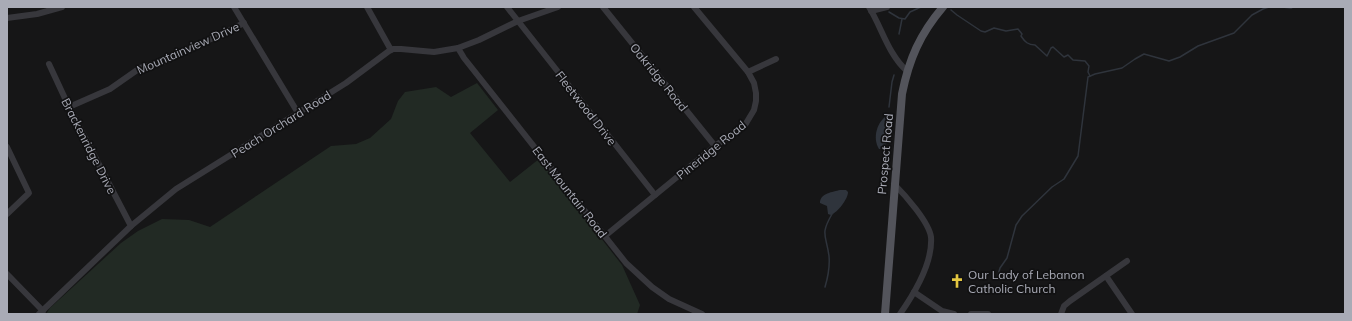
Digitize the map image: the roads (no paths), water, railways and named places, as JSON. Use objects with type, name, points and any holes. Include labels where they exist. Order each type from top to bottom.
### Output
[{"type":"main road","name":"Prospect Road","points":[[885,314],[902,94],[907,71],[913,55],[922,36],[943,7]]},
{"type":"street","points":[[7,18],[37,14],[62,7]]},
{"type":"street","points":[[234,7],[298,113]]},
{"type":"street","points":[[367,7],[391,50],[401,49],[434,52],[458,48],[479,40],[518,21],[558,7]]},
{"type":"street","name":"Fleetwood Drive","points":[[507,7],[655,195]]},
{"type":"street","name":"Oakridge Road","points":[[603,7],[715,146]]},
{"type":"street","name":"Pineridge Road","points":[[605,236],[715,146],[744,125],[754,110],[756,93],[754,84],[748,72],[694,7]]},
{"type":"street","points":[[887,7],[870,9],[892,54],[898,64],[907,71]]},
{"type":"street","name":"Mountainview Drive","points":[[69,108],[110,89],[140,68],[163,62],[244,23]]},
{"type":"street","name":"East Mountain Road","points":[[458,48],[464,58],[626,263],[652,287],[670,299],[702,314]]},
{"type":"street","name":"Peach Orchard Road","points":[[41,312],[131,226],[176,189],[351,80],[391,50]]},
{"type":"street","points":[[748,72],[776,59]]},
{"type":"street","name":"Brackenridge Drive","points":[[49,64],[69,108],[131,226]]},
{"type":"street","points":[[7,147],[29,193],[7,214]]},
{"type":"street","points":[[894,184],[917,210],[927,226],[931,237],[929,258],[924,273],[900,314]]},
{"type":"street","points":[[1061,314],[1064,306],[1070,301],[1127,261]]},
{"type":"street","points":[[7,274],[41,312]]},
{"type":"street","points":[[1106,276],[1132,314]]},
{"type":"street","points":[[914,292],[942,311],[954,314]]},
{"type":"street","points":[[971,314],[988,314]]},
{"type":"waterway","points":[[889,12],[899,18],[905,19],[910,12],[921,7]]},
{"type":"waterway","points":[[998,275],[1000,268],[1007,258],[1016,225],[1022,216],[1052,187],[1064,179],[1078,156],[1088,77],[1122,68],[1144,54],[1169,61],[1180,57],[1198,46],[1234,33],[1252,15],[1269,7]]},
{"type":"waterway","points":[[1282,7],[1293,7]]},
{"type":"waterway","points":[[951,10],[981,31],[985,32],[994,28],[1006,31],[1018,29],[1025,41],[1029,44],[1035,45],[1047,56],[1053,47],[1064,57],[1068,55],[1073,60],[1085,61],[1089,66],[1088,72],[1090,76]]},
{"type":"waterway","points":[[899,34],[902,19]]},
{"type":"waterway","points":[[889,107],[894,75]]},
{"type":"waterway","points":[[825,287],[829,260],[825,231],[832,214]]},
{"type":"place","name":"Our Lady of Lebanon Catholic Church","points":[[957,281]]}]
